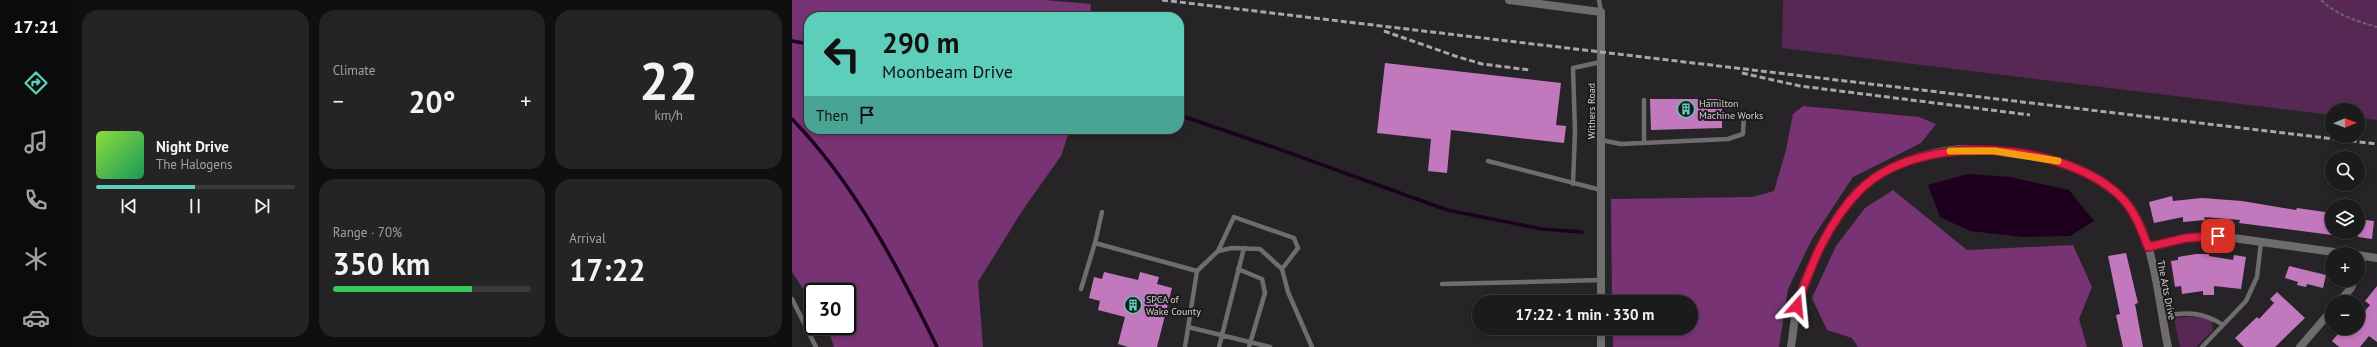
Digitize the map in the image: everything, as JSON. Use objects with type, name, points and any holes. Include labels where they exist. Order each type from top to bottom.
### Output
[{"type":"street","points":[[1509,0],[1601,12]]},
{"type":"street","name":"Withers Road","points":[[1601,12],[1601,295]]},
{"type":"street","name":"The Arts Drive","points":[[1791,347],[1797,306],[1811,263],[1836,220],[1860,189],[1894,166],[1927,154],[1961,149],[1995,151],[2041,157],[2068,164],[2089,173],[2119,195],[2131,208],[2148,247],[2168,347]]},
{"type":"street","points":[[2148,247],[2186,238],[2218,236],[2325,251]]},
{"type":"street","points":[[2365,256],[2377,258]]},
{"type":"street","points":[[2345,295],[2351,287]]},
{"type":"street","points":[[2300,347],[2325,318]]},
{"type":"street","points":[[1601,335],[1601,347]]},
{"type":"lane","points":[[1599,0],[1601,12]]},
{"type":"lane","points":[[1573,184],[1575,131],[1573,68],[1601,62]]},
{"type":"lane","points":[[1644,100],[1644,142]]},
{"type":"lane","points":[[1601,140],[1620,144],[1728,139],[1743,134],[1744,114]]},
{"type":"lane","points":[[1488,161],[1601,190]]},
{"type":"lane","points":[[1081,289],[1095,243],[1102,212]]},
{"type":"lane","points":[[1185,347],[1197,271],[1218,252],[1234,217],[1294,238],[1298,248],[1282,269]]},
{"type":"lane","points":[[2202,347],[2246,301],[2257,277],[2260,242]]},
{"type":"lane","points":[[1095,243],[1197,271]]},
{"type":"lane","points":[[1218,252],[1232,248],[1260,249],[1282,269],[1288,292],[1312,347]]},
{"type":"lane","points":[[1219,347],[1244,248]]},
{"type":"lane","points":[[1238,269],[1262,280],[1265,293],[1249,347]]},
{"type":"lane","points":[[1442,284],[1601,280]]},
{"type":"lane","points":[[792,299],[816,347]]},
{"type":"lane","points":[[2161,316],[2182,312],[2210,316],[2223,325]]},
{"type":"lane","points":[[1188,327],[1270,347]]},
{"type":"path","points":[[2321,0],[2331,10],[2355,21],[2377,27]]},
{"type":"shaded area","points":[[792,0],[1044,0],[1091,4],[1090,12],[804,12],[804,134],[1068,134],[1061,156],[1022,211],[978,282],[983,347],[834,347],[830,335],[856,335],[856,283],[804,283],[804,290],[792,272]]},
{"type":"shaded area","points":[[1783,0],[2377,0],[2377,120],[2365,119],[2365,103],[2325,103],[2325,114],[1782,48]]},
{"type":"shaded area","points":[[1803,106],[1919,117],[1936,124],[1921,143],[1853,177],[1812,239],[1788,289],[1779,347],[1613,347],[1613,335],[1698,335],[1698,295],[1612,295],[1611,199],[1752,197],[1774,191],[1786,150],[1793,114]]},
{"type":"shaded area","points":[[1968,174],[2010,177],[2069,190],[2094,221],[2070,236],[2023,237],[1970,231],[1940,217],[1928,185]]},
{"type":"shaded area","points":[[1893,190],[1967,250],[2073,245],[2092,287],[2079,319],[2087,347],[1858,347],[1852,338],[1827,330],[1812,298],[1836,246],[1865,208]]},
{"type":"shaded area","points":[[2197,316],[2212,320],[2213,330],[2196,347],[2180,347],[2174,318]]},
{"type":"building","points":[[1385,63],[1561,83],[1556,125],[1566,126],[1564,143],[1451,130],[1447,173],[1428,171],[1431,139],[1377,133]]},
{"type":"building","name":"Hamilton Machine Works","points":[[1650,99],[1722,99],[1722,128],[1651,130]]},
{"type":"building","points":[[2172,196],[2173,201],[2202,198],[2242,201],[2296,210],[2297,208],[2325,212],[2325,234],[2239,223],[2240,220],[2204,217],[2205,220],[2183,222],[2183,217],[2154,223],[2149,202]]},
{"type":"building","points":[[2365,220],[2374,221],[2372,239],[2365,238]]},
{"type":"building","points":[[2126,253],[2138,303],[2135,304],[2143,347],[2123,347],[2116,315],[2120,314],[2108,256]]},
{"type":"building","points":[[2196,254],[2209,254],[2209,256],[2233,260],[2234,255],[2246,257],[2241,289],[2214,286],[2214,295],[2203,295],[2203,291],[2182,294],[2181,286],[2175,287],[2171,261],[2178,260],[2178,257]]},
{"type":"building","points":[[2289,266],[2325,275],[2323,288],[2307,284],[2306,287],[2297,285],[2298,282],[2285,278]]},
{"type":"building","name":"SPCA of Wake County","points":[[1104,272],[1138,280],[1140,272],[1159,277],[1157,284],[1172,288],[1157,347],[1128,347],[1118,344],[1125,317],[1098,310],[1100,301],[1089,298],[1094,277],[1102,279]]},
{"type":"building","points":[[2377,286],[2377,342],[2369,336],[2360,347],[2339,347],[2332,341],[2337,335],[2365,335],[2365,311],[2370,305],[2365,301]]},
{"type":"building","points":[[2277,292],[2305,318],[2275,347],[2244,347],[2235,338],[2257,317],[2259,319],[2274,303],[2270,299]]},
{"type":"waterway","points":[[792,41],[804,43]]},
{"type":"waterway","points":[[1184,117],[1447,210],[1542,229],[1582,232]]},
{"type":"waterway","points":[[792,119],[804,132]]},
{"type":"waterway","points":[[806,134],[836,171],[874,227],[907,287],[937,347]]},
{"type":"railway","points":[[1162,0],[2377,144]]},
{"type":"railway","points":[[1384,31],[1482,64],[1530,70]]},
{"type":"railway","points":[[1742,73],[1800,86],[2030,115]]},
{"type":"slow traffic","points":[[1950,151],[1961,149],[1995,151],[2041,157],[2058,161]]},
{"type":"place","name":"Hamilton Machine Works","points":[[1686,109]]},
{"type":"place","name":"SPCA of Wake County","points":[[1133,305]]},
{"type":"route","points":[[1797,306],[1811,263],[1836,220],[1860,189],[1894,166],[1927,154],[1961,149],[1995,151],[2041,157],[2068,164],[2089,173],[2119,195],[2131,208],[2140,225],[2148,247],[2186,238],[2218,236]]}]
